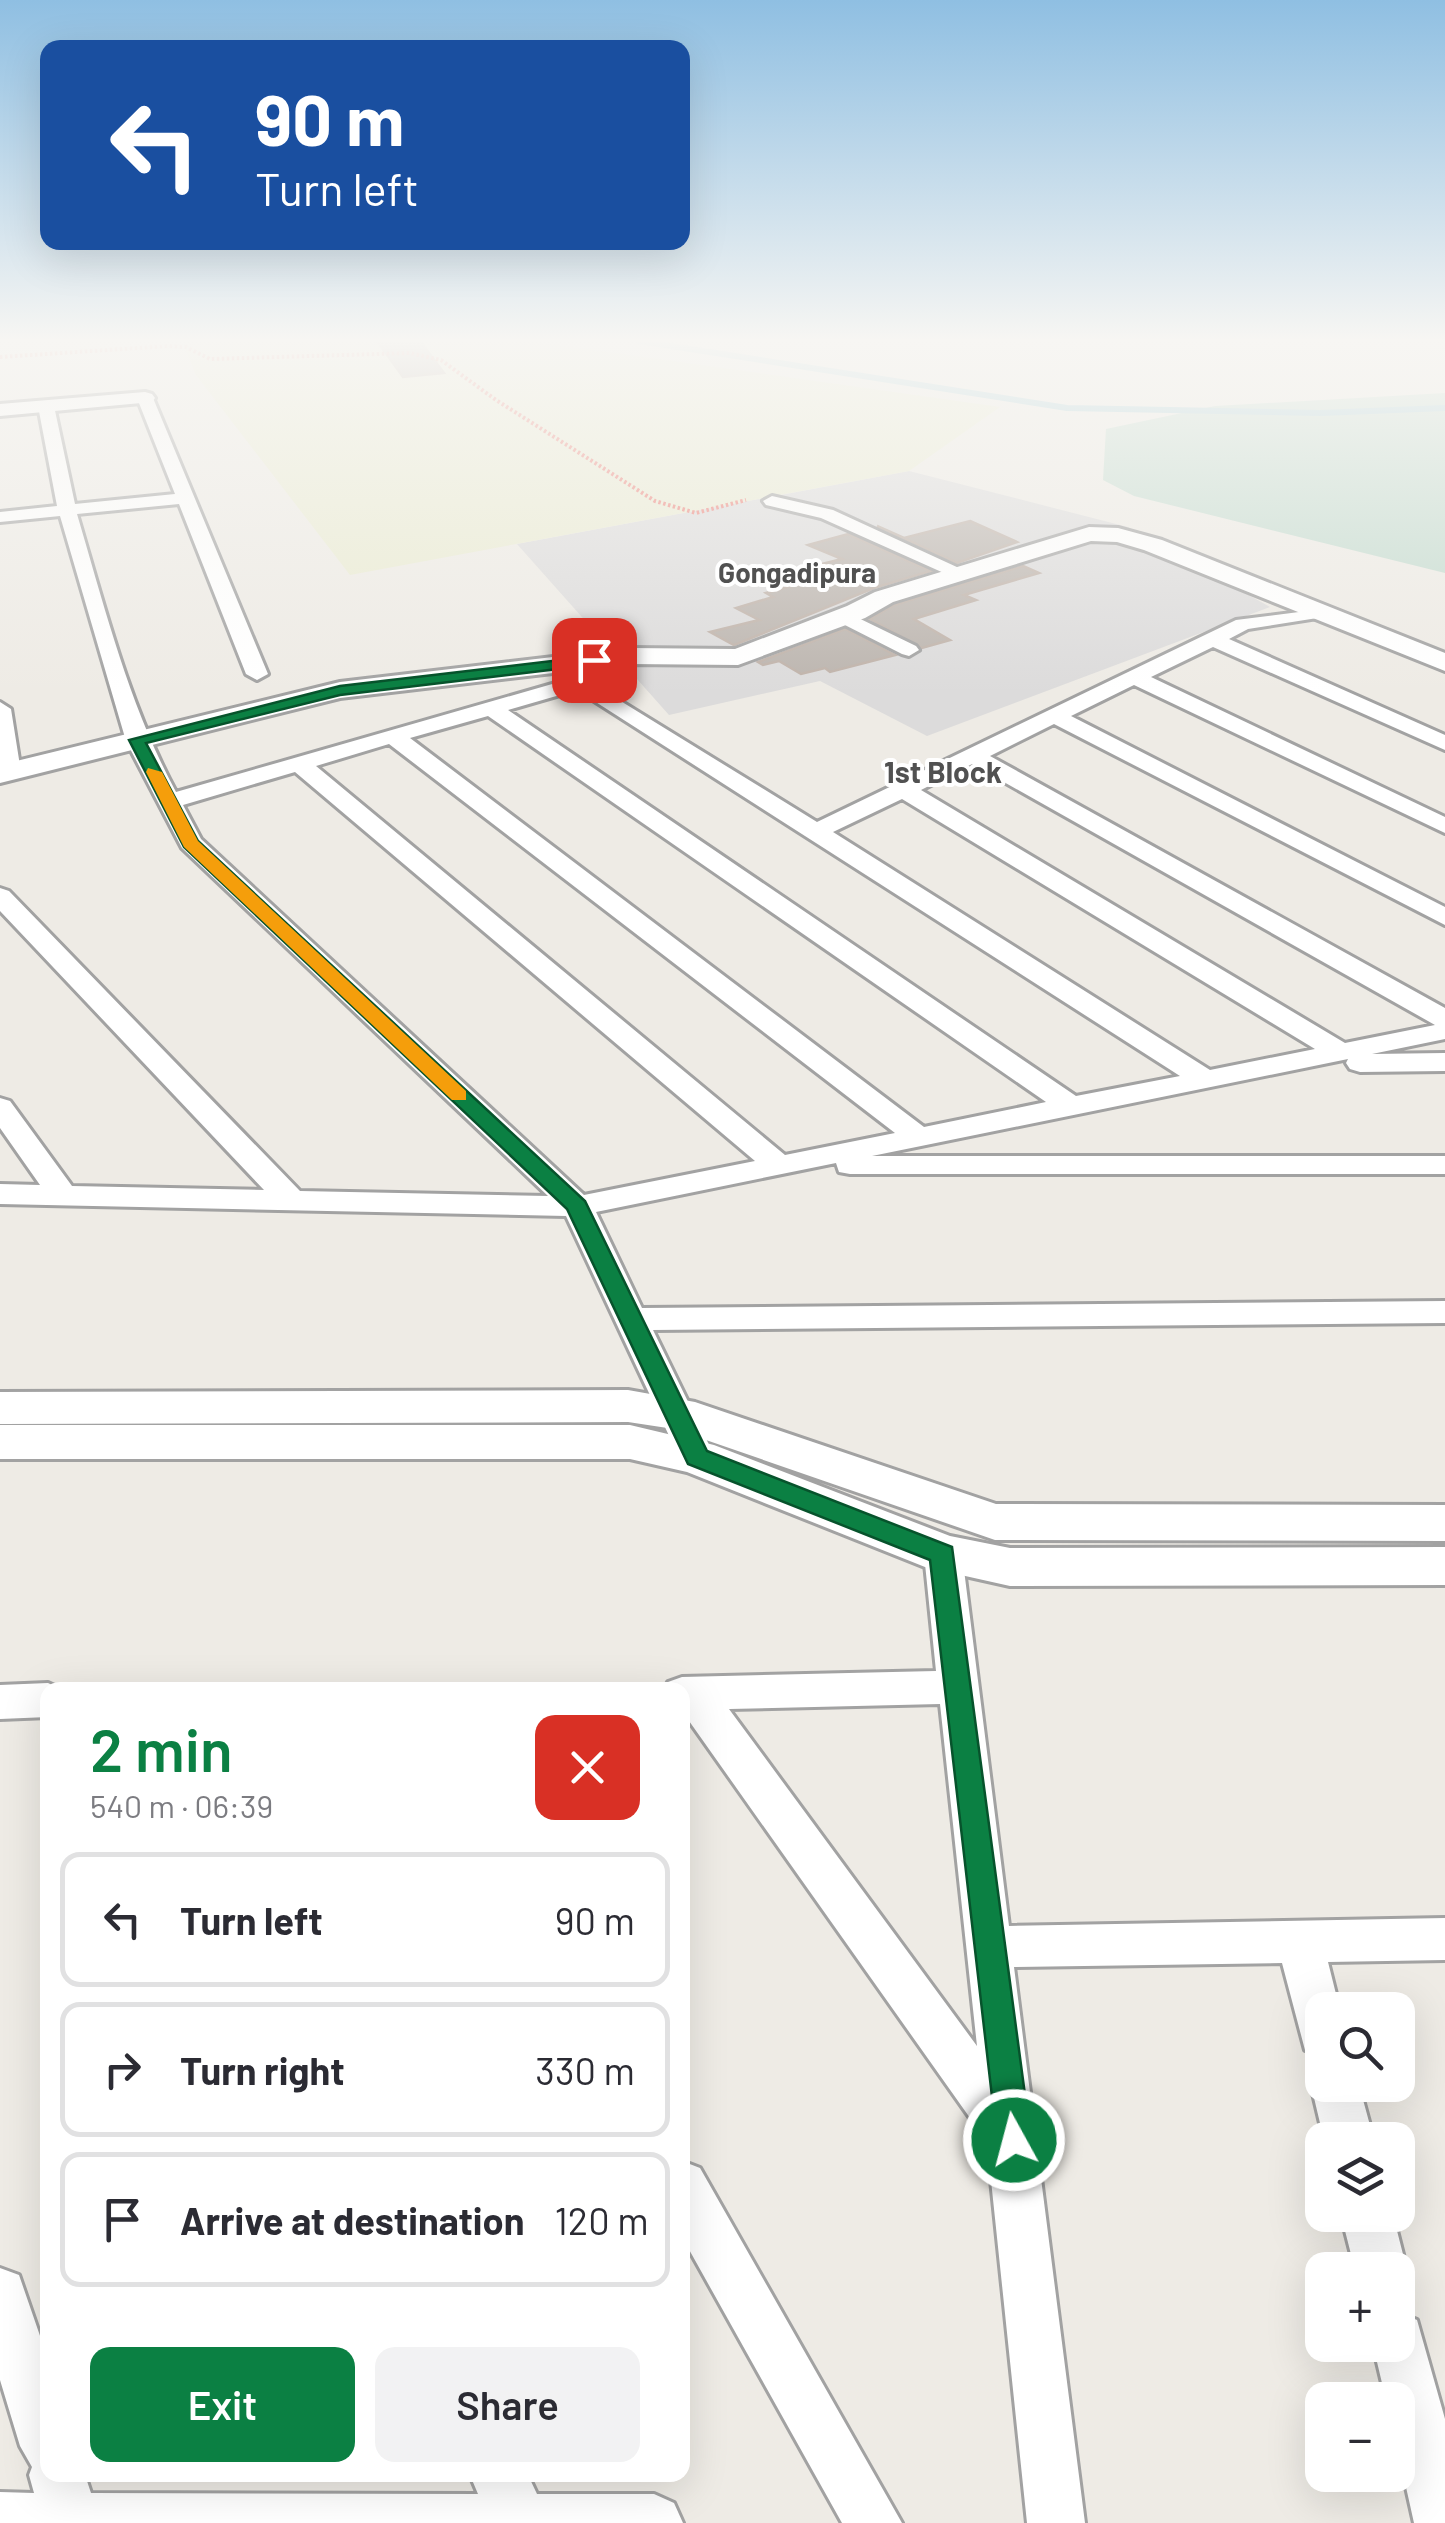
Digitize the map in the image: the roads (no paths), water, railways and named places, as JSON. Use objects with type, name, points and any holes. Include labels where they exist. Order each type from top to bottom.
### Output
[{"type":"street","points":[[57,459],[120,694],[137,740],[190,844],[577,1206],[688,1436]]},
{"type":"street","points":[[170,459],[257,674]]},
{"type":"street","points":[[0,517],[186,498]]},
{"type":"street","points":[[772,501],[827,514],[962,574]]},
{"type":"street","points":[[0,709],[5,773],[340,690],[630,656],[738,657],[844,617],[884,596],[1088,534],[1118,535],[1153,545],[1445,662]]},
{"type":"street","points":[[815,832],[1243,624],[1323,612]]},
{"type":"street","points":[[844,617],[908,650]]},
{"type":"street","points":[[1380,635],[1445,649]]},
{"type":"street","points":[[1213,639],[1445,743]]},
{"type":"street","points":[[1134,677],[1445,826]]},
{"type":"street","points":[[170,801],[580,682],[1205,1079]]},
{"type":"street","points":[[493,709],[1070,1106]]},
{"type":"street","points":[[1054,716],[1445,917]]},
{"type":"street","points":[[394,737],[919,1136]]},
{"type":"street","points":[[972,756],[1445,1019]]},
{"type":"street","points":[[300,764],[779,1165],[1445,1165]]},
{"type":"street","points":[[903,789],[1340,1052]]},
{"type":"street","points":[[0,896],[294,1202]]},
{"type":"street","points":[[0,1194],[577,1206],[1445,1030]]},
{"type":"street","points":[[1282,1064],[1445,1062]]},
{"type":"street","points":[[0,1107],[62,1195]]},
{"type":"street","points":[[632,1319],[1445,1312]]},
{"type":"street","points":[[0,1408],[628,1406],[943,1554],[1010,1567],[1445,1566]]},
{"type":"street","points":[[0,1442],[630,1442],[688,1436],[995,1522],[1445,1522]]},
{"type":"street","points":[[943,1554],[1056,2523]]},
{"type":"street","points":[[690,1694],[959,1688]]},
{"type":"street","points":[[690,1695],[1014,2140]]},
{"type":"street","points":[[0,1702],[40,1700]]},
{"type":"street","points":[[990,1947],[1445,1940]]},
{"type":"street","points":[[1300,1942],[1312,1992]]},
{"type":"street","points":[[690,2200],[873,2523]]},
{"type":"street","points":[[0,2294],[40,2421]]},
{"type":"street","points":[[1404,2362],[1443,2523]]},
{"type":"street","points":[[501,2482],[521,2523]]},
{"type":"street","points":[[0,2521],[64,2498],[521,2523],[654,2523]]},
{"type":"district","name":"Gongadipura","points":[[797,572]]},
{"type":"district","name":"1st Block","points":[[943,771]]}]
